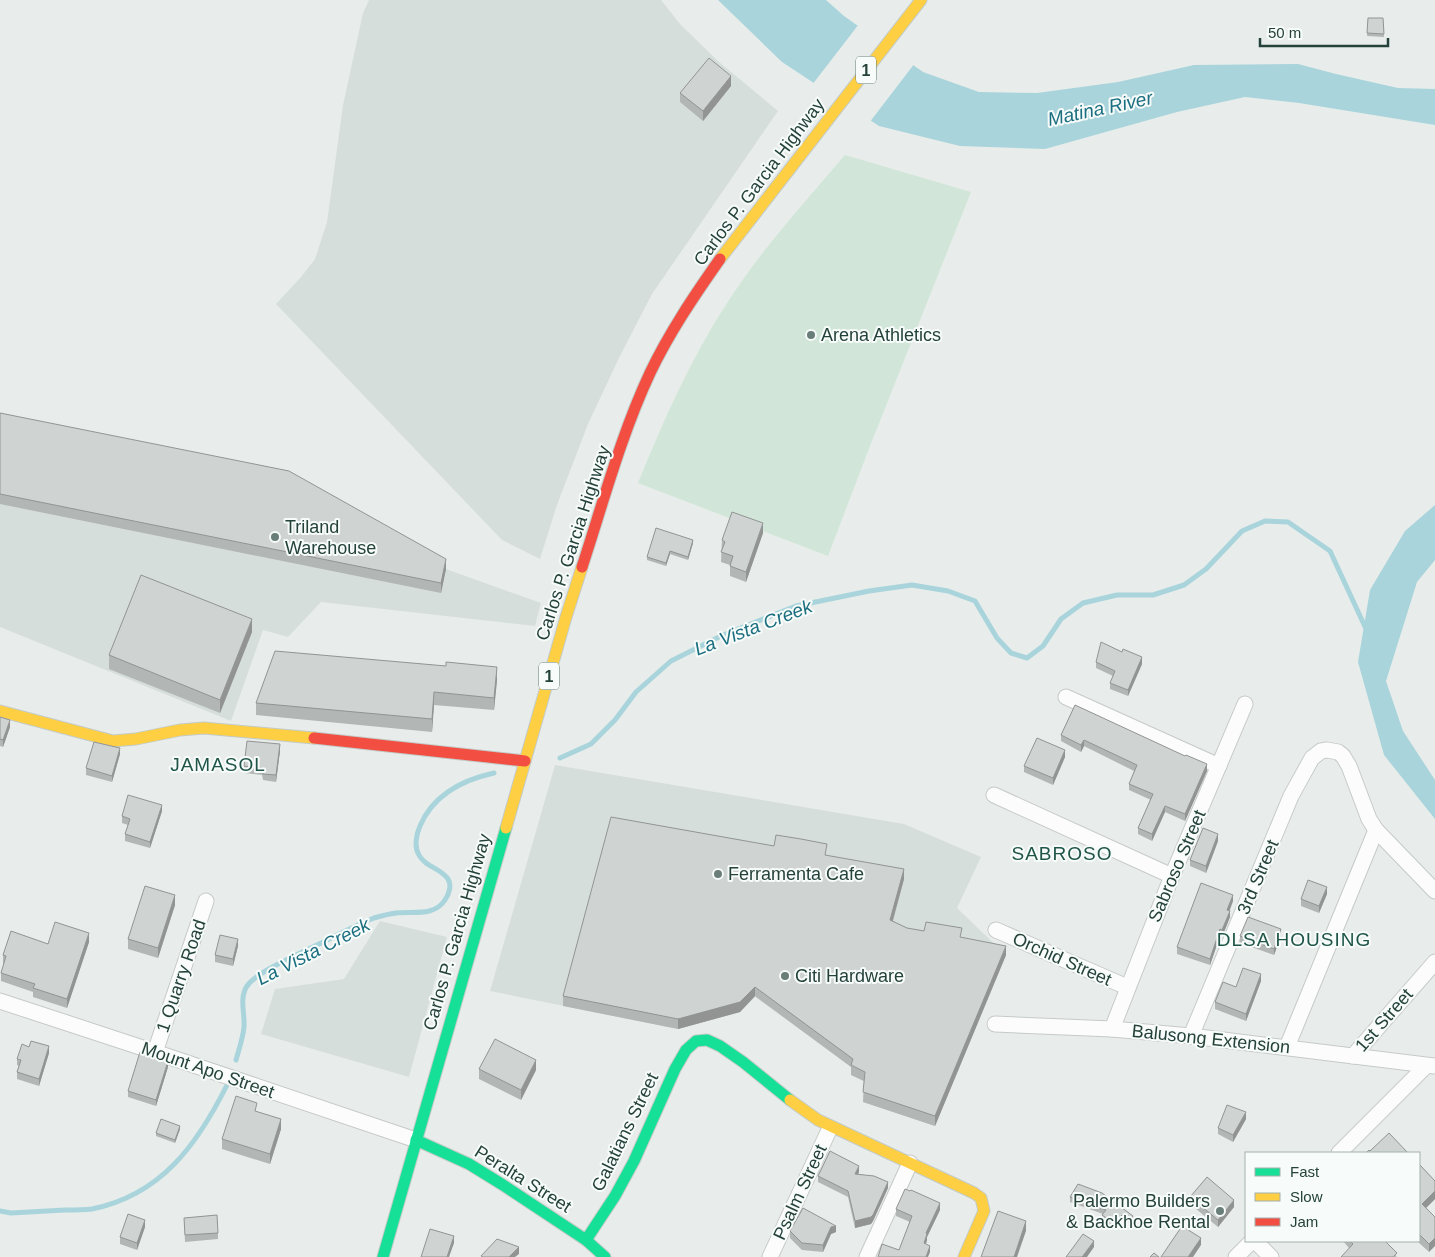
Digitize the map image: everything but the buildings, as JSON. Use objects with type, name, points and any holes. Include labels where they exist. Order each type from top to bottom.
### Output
[{"type":"main road","name":"Carlos P. Garcia Highway","points":[[383,1257],[575,587],[630,425],[650,373],[692,298],[723,255],[921,0]]},
{"type":"main road","points":[[0,711],[113,740],[130,741],[186,728],[204,728],[349,741],[525,761]]},
{"type":"main road","name":"Galatians Street","points":[[586,1240],[615,1196],[634,1161],[675,1069],[686,1050],[696,1041],[707,1040],[720,1046],[743,1062],[801,1110],[830,1128]]},
{"type":"main road","points":[[830,1128],[910,1163],[981,1198],[984,1204],[981,1222],[964,1257]]},
{"type":"main road","name":"Peralta Street","points":[[416,1140],[469,1164],[503,1184],[586,1240],[605,1257]]},
{"type":"street","points":[[1066,697],[1220,766]]},
{"type":"street","name":"Sabroso Street","points":[[1112,1029],[1172,876],[1245,704]]},
{"type":"street","name":"3rd Street","points":[[1192,1036],[1291,796],[1312,758],[1321,751],[1332,750],[1342,756],[1348,766],[1369,819],[1376,830]]},
{"type":"street","points":[[994,795],[1172,876]]},
{"type":"street","points":[[1287,1047],[1376,830],[1435,891]]},
{"type":"street","name":"1 Quarry Road","points":[[155,1052],[206,901]]},
{"type":"street","name":"Orchid Street","points":[[996,930],[1127,987]]},
{"type":"street","name":"1st Street","points":[[1352,1056],[1435,962]]},
{"type":"street","name":"Mount Apo Street","points":[[0,1001],[416,1140]]},
{"type":"street","name":"Balusong Extension","points":[[995,1024],[1112,1029],[1192,1036],[1431,1066]]},
{"type":"street","points":[[1340,1152],[1431,1066]]},
{"type":"street","name":"Psalm Street","points":[[770,1257],[830,1128]]},
{"type":"street","points":[[867,1257],[910,1163]]},
{"type":"street","points":[[1236,1257],[1252,1242]]},
{"type":"street","points":[[1254,1242],[1271,1257]]},
{"type":"shaded area","points":[[369,0],[661,0],[680,24],[719,62],[778,111],[652,294],[588,424],[557,505],[540,559],[502,540],[276,304],[315,259],[327,222],[343,105],[363,13]]},
{"type":"shaded area","points":[[0,423],[446,569],[541,603],[535,626],[321,602],[288,637],[263,630],[231,721],[0,627]]},
{"type":"shaded area","name":"Citi Hardware","points":[[555,765],[904,824],[981,857],[957,908],[1006,955],[935,1126],[863,1102],[865,1082],[851,1075],[853,1068],[755,997],[740,1012],[678,1029],[490,991]]},
{"type":"shaded area","points":[[380,921],[447,937],[409,1077],[261,1034],[275,989],[344,979]]},
{"type":"green space","name":"Arena Athletics","points":[[845,155],[971,192],[828,556],[638,483],[678,391],[701,346],[727,303],[768,246]]},
{"type":"water","name":"Matina River","points":[[718,0],[826,0],[844,16],[923,72],[979,92],[1037,93],[1118,82],[1194,65],[1298,64],[1398,88],[1435,89],[1435,125],[1299,103],[1245,97],[1177,112],[1045,149],[960,146],[879,126],[782,62]]},
{"type":"water","points":[[1435,505],[1435,560],[1417,582],[1386,681],[1403,731],[1435,780],[1435,819],[1384,755],[1358,662],[1370,590],[1405,531]]},
{"type":"pier","points":[[859,24],[915,63],[869,123],[812,85]]},
{"type":"waterway","name":"La Vista Creek","points":[[560,758],[591,744],[615,720],[636,692],[671,661],[723,635],[796,606],[869,591],[912,585],[948,591],[975,601],[997,638],[1011,653],[1027,658],[1043,646],[1061,619],[1083,603],[1117,595],[1153,595],[1184,585],[1206,569],[1242,531],[1265,521],[1288,522],[1330,551],[1367,631]]},
{"type":"waterway","name":"La Vista Creek","points":[[236,1060],[244,1027],[243,996],[247,986],[262,973],[368,920],[396,913],[429,911],[435,909],[445,900],[449,892],[449,881],[445,875],[425,862],[419,855],[416,848],[417,833],[426,815],[441,797],[450,790],[471,780],[494,773]]},
{"type":"waterway","name":"La Vista Creek","points":[[0,1211],[11,1213],[92,1209],[116,1202],[138,1192],[157,1179],[189,1147],[203,1128],[227,1085]]},
{"type":"traffic: fast","points":[[383,1257],[506,828]]},
{"type":"traffic: fast","points":[[586,1240],[615,1196],[634,1161],[675,1069],[686,1050],[696,1041],[707,1040],[720,1046],[790,1100]]},
{"type":"traffic: fast","points":[[416,1140],[469,1164],[503,1185],[586,1240],[605,1257]]},
{"type":"traffic: slow","points":[[720,259],[921,0]]},
{"type":"traffic: slow","points":[[506,828],[582,567]]},
{"type":"traffic: slow","points":[[0,711],[113,741],[204,728],[314,738]]},
{"type":"traffic: slow","points":[[790,1100],[818,1120],[981,1198],[984,1211],[964,1257]]},
{"type":"traffic: jam","points":[[582,567],[621,445],[650,373],[682,315],[720,259]]},
{"type":"traffic: jam","points":[[314,738],[525,761]]},
{"type":"place","name":"Arena Athletics","points":[[811,335]]},
{"type":"place","name":"Triland Warehouse","points":[[275,537]]},
{"type":"place","name":"Ferramenta Cafe","points":[[718,874]]},
{"type":"place","name":"Citi Hardware","points":[[785,976]]},
{"type":"place","name":"Palermo Builders & Backhoe Rental","points":[[1220,1211]]},
{"type":"district","name":"JAMASOL","points":[[218,764]]},
{"type":"district","name":"SABROSO","points":[[1062,853]]},
{"type":"district","name":"DLSA HOUSING","points":[[1294,939]]}]
